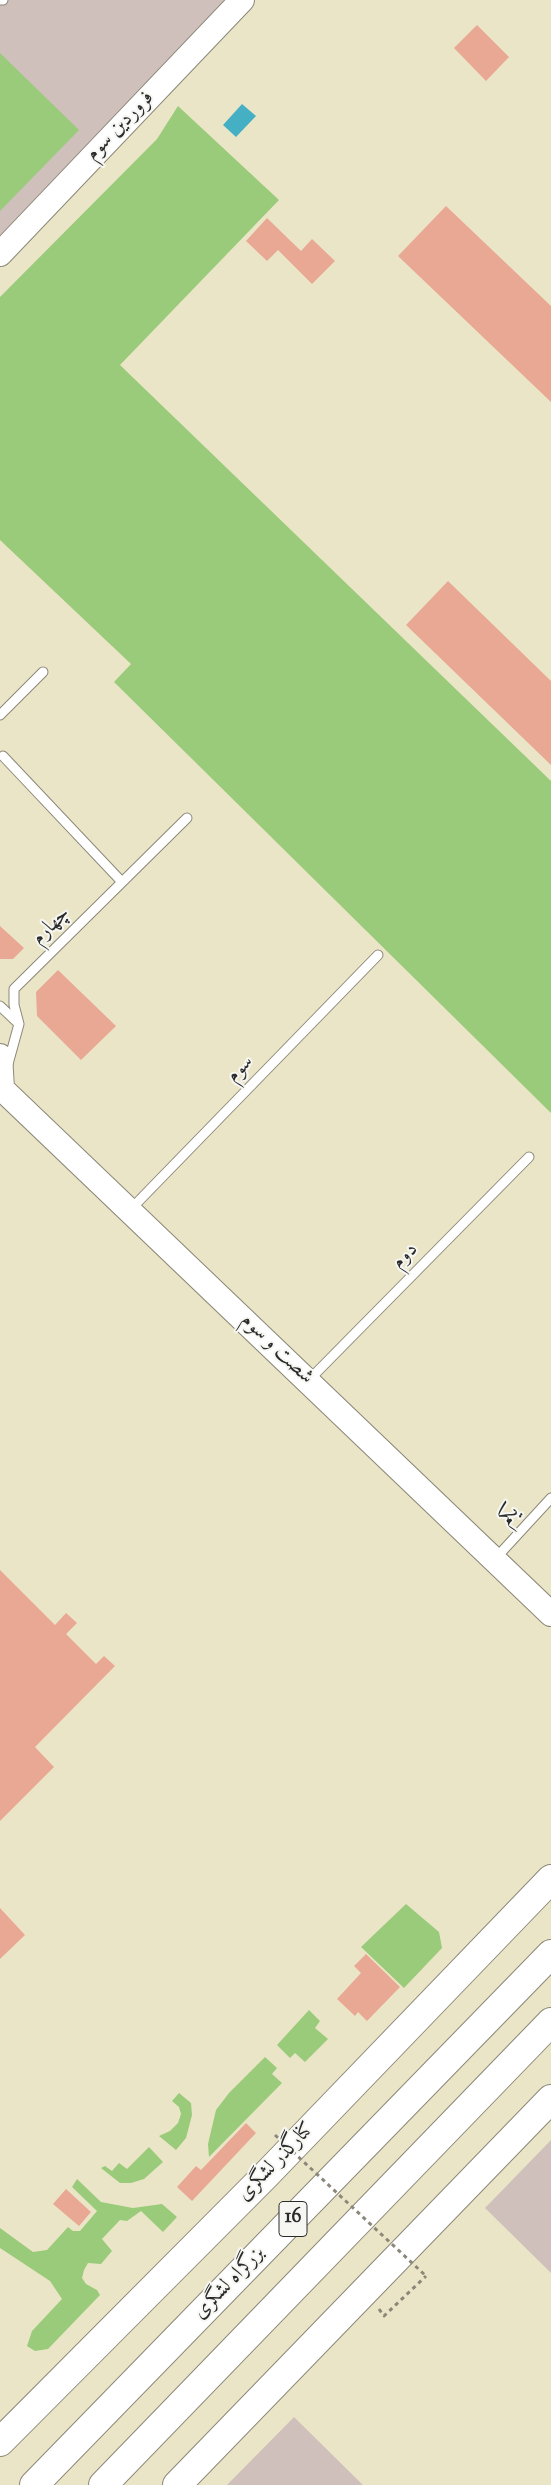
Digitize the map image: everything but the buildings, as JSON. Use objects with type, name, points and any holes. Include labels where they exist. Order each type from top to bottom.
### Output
[{"type":"main road","name":"کنارگذر لشگری","points":[[0,2442],[265,2176],[551,1879]]},
{"type":"main road","name":"بزرگراه لشگری","points":[[34,2485],[551,1954]]},
{"type":"main road","name":"16","points":[[103,2485],[551,2022]]},
{"type":"main road","points":[[177,2485],[551,2098]]},
{"type":"street","name":"فروردین سوم","points":[[0,254],[242,0]]},
{"type":"street","points":[[0,1056],[1,1088]]},
{"type":"street","name":"شصت و سوم","points":[[1,1088],[551,1614]]},
{"type":"lane","points":[[0,714],[43,672]]},
{"type":"lane","points":[[4,756],[122,882]]},
{"type":"lane","name":"چهارم","points":[[1,1088],[19,1024],[14,1005],[14,989],[187,818]]},
{"type":"lane","name":"سوم","points":[[130,1210],[378,955]]},
{"type":"lane","points":[[0,1006],[19,1024]]},
{"type":"lane","name":"دوم","points":[[308,1381],[529,1158]]},
{"type":"lane","name":"یکم","points":[[495,1559],[551,1498]]},
{"type":"path","points":[[275,2134],[426,2276],[384,2316]]},
{"type":"shaded area","points":[[0,0],[229,0],[0,244]]},
{"type":"shaded area","points":[[551,2140],[551,2273],[485,2208]]},
{"type":"shaded area","points":[[294,2417],[363,2485],[227,2485]]},
{"type":"green space","points":[[0,53],[79,130],[0,211]]},
{"type":"green space","points":[[178,106],[279,200],[120,365],[551,781],[551,1113],[114,682],[131,664],[0,540],[0,297],[157,139]]},
{"type":"green space","points":[[406,1904],[439,1932],[442,1948],[404,1988],[361,1947]]},
{"type":"green space","points":[[309,2010],[320,2021],[315,2028],[328,2039],[305,2062],[295,2053],[290,2058],[277,2045]]},
{"type":"green space","points":[[265,2057],[277,2068],[272,2074],[282,2083],[209,2157],[208,2144],[216,2110],[229,2093]]},
{"type":"green space","points":[[179,2093],[191,2103],[192,2115],[186,2138],[176,2150],[159,2136],[170,2131],[178,2123],[181,2114],[179,2107],[172,2101]]},
{"type":"green space","points":[[149,2147],[163,2162],[144,2179],[131,2183],[120,2183],[101,2168],[105,2166],[112,2171],[119,2163],[127,2169]]},
{"type":"green space","points":[[77,2179],[101,2202],[133,2208],[162,2204],[177,2217],[163,2232],[141,2211],[127,2221],[120,2220],[102,2239],[112,2251],[101,2264],[88,2263],[84,2270],[82,2278],[86,2284],[97,2290],[100,2295],[48,2349],[35,2351],[27,2346],[32,2331],[62,2299],[50,2281],[0,2248],[0,2228],[33,2252],[47,2250],[68,2227],[73,2231],[80,2231],[97,2211],[72,2187]]},
{"type":"water","points":[[242,104],[256,116],[236,137],[223,125]]}]
